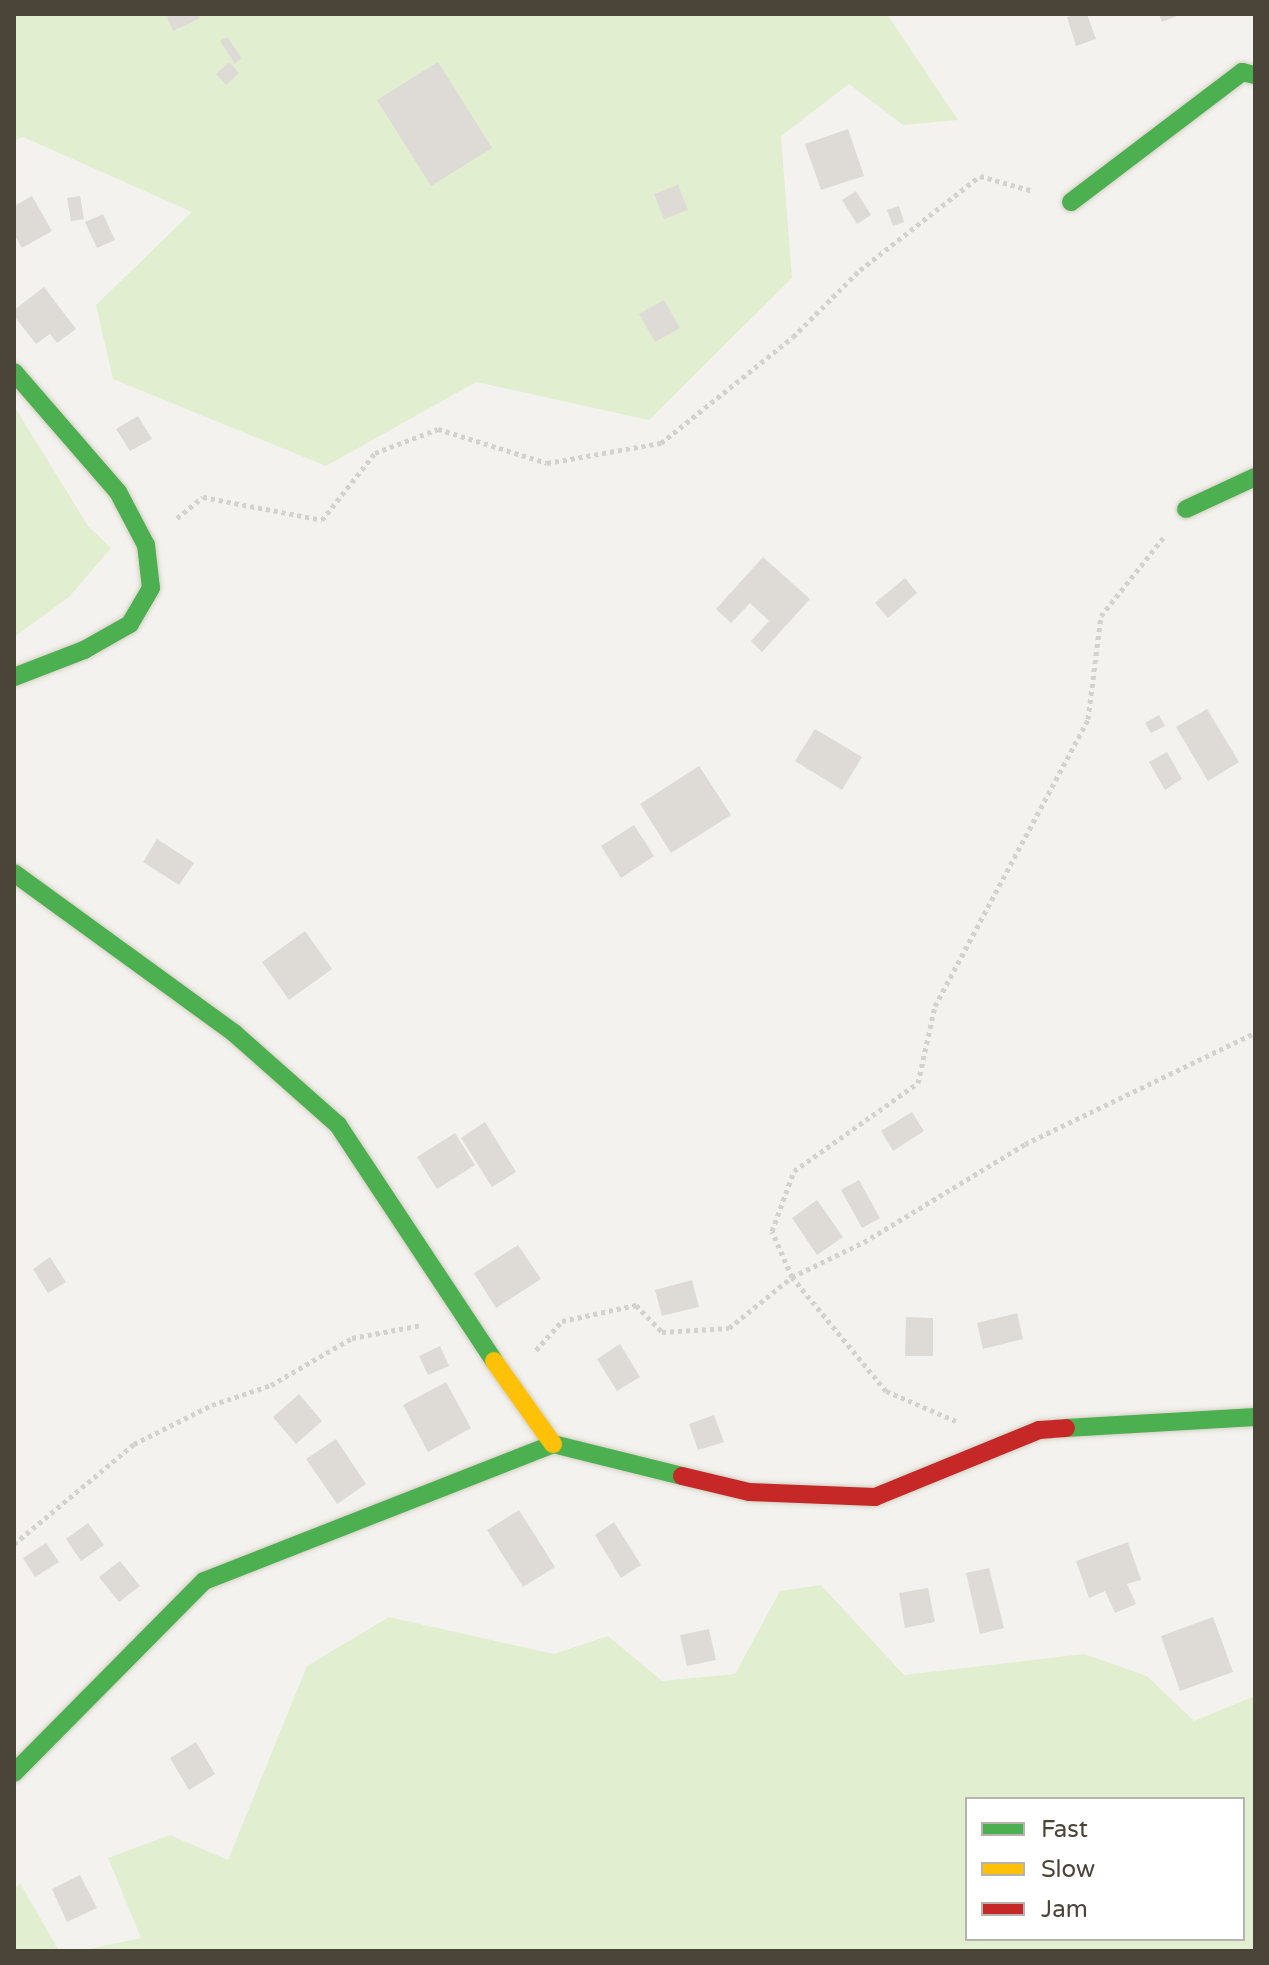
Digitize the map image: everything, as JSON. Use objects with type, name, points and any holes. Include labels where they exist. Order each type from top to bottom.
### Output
[{"type":"street","points":[[1071,202],[1242,72],[1255,75]]},
{"type":"street","points":[[14,372],[118,492],[146,545],[151,588],[130,624],[84,650],[14,677]]},
{"type":"street","points":[[1186,509],[1255,477]]},
{"type":"street","points":[[14,873],[234,1033],[338,1125],[475,1333],[553,1444]]},
{"type":"street","points":[[14,1773],[204,1581],[553,1444],[749,1492],[875,1497],[1039,1430],[1255,1417]]},
{"type":"path","points":[[146,545],[203,497],[322,520],[375,453],[438,429],[547,463],[661,443],[793,337],[860,270],[980,176],[1071,202]]},
{"type":"path","points":[[1003,1445],[928,1407],[886,1391],[792,1277],[772,1231],[794,1171],[918,1083],[935,1006],[1088,719],[1101,616],[1186,509]]},
{"type":"path","points":[[509,1381],[562,1321],[636,1305],[662,1332],[729,1328],[792,1277],[864,1242],[1025,1144],[1255,1033]]},
{"type":"path","points":[[14,1544],[134,1444],[212,1405],[271,1385],[352,1338],[423,1325],[448,1325],[475,1333]]},
{"type":"green space","points":[[14,14],[887,14],[958,120],[903,125],[849,84],[781,136],[792,278],[649,420],[476,382],[326,466],[113,379],[96,305],[192,212],[23,137],[14,141]]},
{"type":"green space","points":[[14,406],[88,526],[111,548],[69,597],[14,637]]},
{"type":"green space","points":[[821,1585],[904,1675],[1084,1654],[1147,1676],[1194,1721],[1255,1696],[1255,1951],[80,1951],[141,1938],[108,1858],[170,1835],[228,1860],[307,1666],[389,1617],[554,1654],[608,1636],[662,1681],[735,1674],[780,1591]]},
{"type":"green space","points":[[20,1883],[59,1951],[14,1951],[14,1890]]},
{"type":"building","points":[[173,14],[198,14],[200,18],[173,31],[167,17]]},
{"type":"building","points":[[1087,14],[1096,39],[1076,46],[1067,17]]},
{"type":"building","points":[[1159,14],[1182,14],[1162,22]]},
{"type":"building","points":[[227,37],[242,58],[235,64],[220,41]]},
{"type":"building","points":[[229,62],[239,73],[226,85],[216,74]]},
{"type":"building","points":[[438,62],[492,148],[431,186],[377,100]]},
{"type":"building","points":[[848,129],[864,176],[821,190],[805,144]]},
{"type":"building","points":[[678,185],[688,210],[664,219],[654,194]]},
{"type":"building","points":[[856,191],[871,215],[857,224],[842,200]]},
{"type":"building","points":[[32,196],[52,231],[22,248],[14,234],[14,206]]},
{"type":"building","points":[[80,196],[84,219],[71,221],[67,198]]},
{"type":"building","points":[[899,206],[904,222],[893,226],[887,210]]},
{"type":"building","points":[[103,214],[115,240],[97,248],[85,222]]},
{"type":"building","points":[[44,287],[76,329],[57,343],[50,334],[36,344],[14,316],[14,310]]},
{"type":"building","points":[[664,300],[680,328],[655,342],[639,314]]},
{"type":"building","points":[[138,416],[152,439],[130,451],[116,429]]},
{"type":"building","points":[[763,557],[810,599],[762,652],[751,641],[769,621],[750,603],[731,623],[716,609]]},
{"type":"building","points":[[905,578],[917,593],[888,618],[875,603]]},
{"type":"building","points":[[1207,709],[1239,762],[1208,781],[1176,727]]},
{"type":"building","points":[[1159,715],[1165,726],[1151,733],[1145,723]]},
{"type":"building","points":[[815,729],[862,757],[842,790],[795,761]]},
{"type":"building","points":[[1167,752],[1182,779],[1165,790],[1149,762]]},
{"type":"building","points":[[699,766],[731,815],[671,853],[640,804]]},
{"type":"building","points":[[634,825],[654,856],[621,878],[601,846]]},
{"type":"building","points":[[157,839],[194,863],[179,885],[143,862]]},
{"type":"building","points":[[305,931],[332,969],[289,1000],[262,962]]},
{"type":"building","points":[[912,1112],[924,1131],[893,1151],[881,1131]]},
{"type":"building","points":[[485,1122],[516,1172],[492,1187],[461,1138]]},
{"type":"building","points":[[455,1133],[475,1165],[437,1189],[417,1157]]},
{"type":"building","points":[[859,1180],[880,1218],[862,1228],[841,1190]]},
{"type":"building","points":[[817,1200],[843,1237],[817,1255],[792,1218]]},
{"type":"building","points":[[518,1245],[541,1279],[496,1308],[474,1273]]},
{"type":"building","points":[[50,1257],[66,1282],[48,1293],[33,1269]]},
{"type":"building","points":[[692,1280],[699,1307],[662,1316],[655,1290]]},
{"type":"building","points":[[1017,1313],[1023,1339],[983,1349],[977,1323]]},
{"type":"building","points":[[906,1317],[933,1318],[933,1356],[905,1356]]},
{"type":"building","points":[[620,1344],[640,1377],[617,1391],[597,1359]]},
{"type":"building","points":[[440,1346],[449,1366],[428,1375],[419,1356]]},
{"type":"building","points":[[446,1382],[471,1428],[428,1452],[403,1405]]},
{"type":"building","points":[[299,1394],[322,1421],[296,1444],[273,1417]]},
{"type":"building","points":[[714,1415],[724,1442],[698,1450],[689,1424]]},
{"type":"building","points":[[336,1439],[366,1484],[337,1504],[306,1459]]},
{"type":"building","points":[[519,1510],[555,1567],[523,1587],[487,1530]]},
{"type":"building","points":[[614,1522],[641,1565],[621,1578],[595,1535]]},
{"type":"building","points":[[88,1523],[104,1545],[81,1561],[66,1539]]},
{"type":"building","points":[[1128,1542],[1141,1580],[1127,1584],[1136,1604],[1115,1613],[1105,1591],[1089,1598],[1076,1561]]},
{"type":"building","points":[[46,1543],[59,1562],[35,1577],[23,1558]]},
{"type":"building","points":[[120,1561],[140,1586],[119,1602],[99,1577]]},
{"type":"building","points":[[989,1568],[1004,1628],[980,1634],[966,1573]]},
{"type":"building","points":[[928,1588],[935,1622],[905,1628],[899,1593]]},
{"type":"building","points":[[1213,1617],[1233,1672],[1180,1691],[1161,1636]]},
{"type":"building","points":[[709,1629],[716,1660],[687,1666],[680,1635]]},
{"type":"building","points":[[196,1742],[215,1774],[189,1790],[170,1758]]},
{"type":"building","points":[[80,1875],[97,1908],[67,1922],[52,1889]]},
{"type":"traffic: fast","points":[[1071,202],[1242,72],[1255,75]]},
{"type":"traffic: fast","points":[[14,372],[118,492],[146,545],[151,588],[130,624],[84,650],[14,677]]},
{"type":"traffic: fast","points":[[1186,509],[1255,477]]},
{"type":"traffic: fast","points":[[14,873],[234,1033],[338,1125],[494,1361]]},
{"type":"traffic: fast","points":[[1066,1428],[1255,1417]]},
{"type":"traffic: fast","points":[[14,1773],[204,1581],[553,1444],[682,1476]]},
{"type":"traffic: slow","points":[[494,1361],[553,1444]]},
{"type":"traffic: jam","points":[[682,1476],[749,1492],[875,1497],[1039,1430],[1066,1428]]}]
